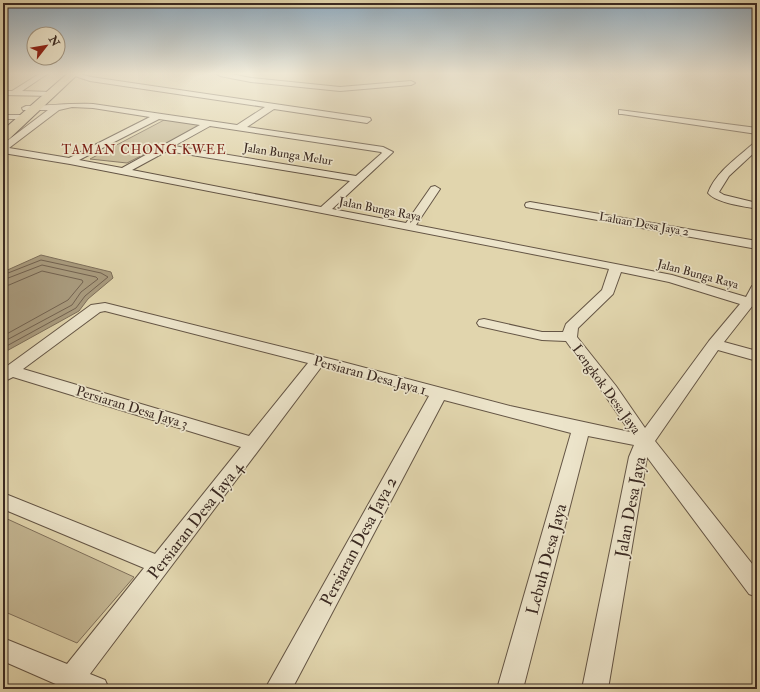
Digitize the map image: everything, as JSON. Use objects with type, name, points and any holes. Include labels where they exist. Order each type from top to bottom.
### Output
[{"type":"main road","points":[[3,137],[33,106]]},
{"type":"main road","points":[[3,129],[26,113]]},
{"type":"street","points":[[3,116],[65,106]]},
{"type":"street","points":[[95,106],[386,150],[388,152],[323,211]]},
{"type":"street","points":[[239,128],[274,106]]},
{"type":"street","points":[[276,106],[367,120]]},
{"type":"street","points":[[3,149],[56,108]]},
{"type":"street","points":[[622,112],[757,131]]},
{"type":"street","points":[[70,161],[158,116]]},
{"type":"street","points":[[122,172],[208,124]]},
{"type":"street","points":[[757,145],[723,178],[714,188],[713,193],[720,197],[757,206]]},
{"type":"street","name":"Jalan Bunga Melur","points":[[167,148],[357,179]]},
{"type":"street","name":"Jalan Bunga Raya","points":[[3,149],[616,267],[753,295]]},
{"type":"street","points":[[408,227],[435,189]]},
{"type":"street","name":"Laluan Desa Jaya 2","points":[[530,205],[757,245]]},
{"type":"street","name":"Lengkok Desa Jaya","points":[[616,267],[608,291],[571,327],[570,337],[610,390],[645,441],[757,587]]},
{"type":"street","name":"Jalan Desa Jaya","points":[[595,689],[638,457],[645,441],[714,344],[753,295]]},
{"type":"street","name":"Persiaran Desa Jaya 1","points":[[7,374],[96,308],[105,307],[507,411],[645,441]]},
{"type":"street","name":"Lengkok Desa Jaya","points":[[484,323],[542,336],[570,337]]},
{"type":"street","points":[[714,344],[757,356]]},
{"type":"street","name":"Persiaran Desa Jaya 4","points":[[71,678],[318,361]]},
{"type":"street","name":"Persiaran Desa Jaya 3","points":[[7,374],[253,444]]},
{"type":"street","name":"Persiaran Desa Jaya 2","points":[[278,689],[439,393]]},
{"type":"street","name":"Lebuh Desa Jaya","points":[[510,689],[581,428]]},
{"type":"street","points":[[3,501],[160,565]]},
{"type":"street","points":[[3,648],[96,689]]},
{"type":"shaded area","points":[[166,119],[202,125],[127,163],[90,159]]},
{"type":"shaded area","points":[[3,517],[134,577],[77,643],[3,611]]},
{"type":"water","points":[[41,255],[111,272],[113,278],[88,299],[79,311],[3,353],[3,272]]},
{"type":"district","name":"TAMAN CHONG KWEE","points":[[144,149]]}]
